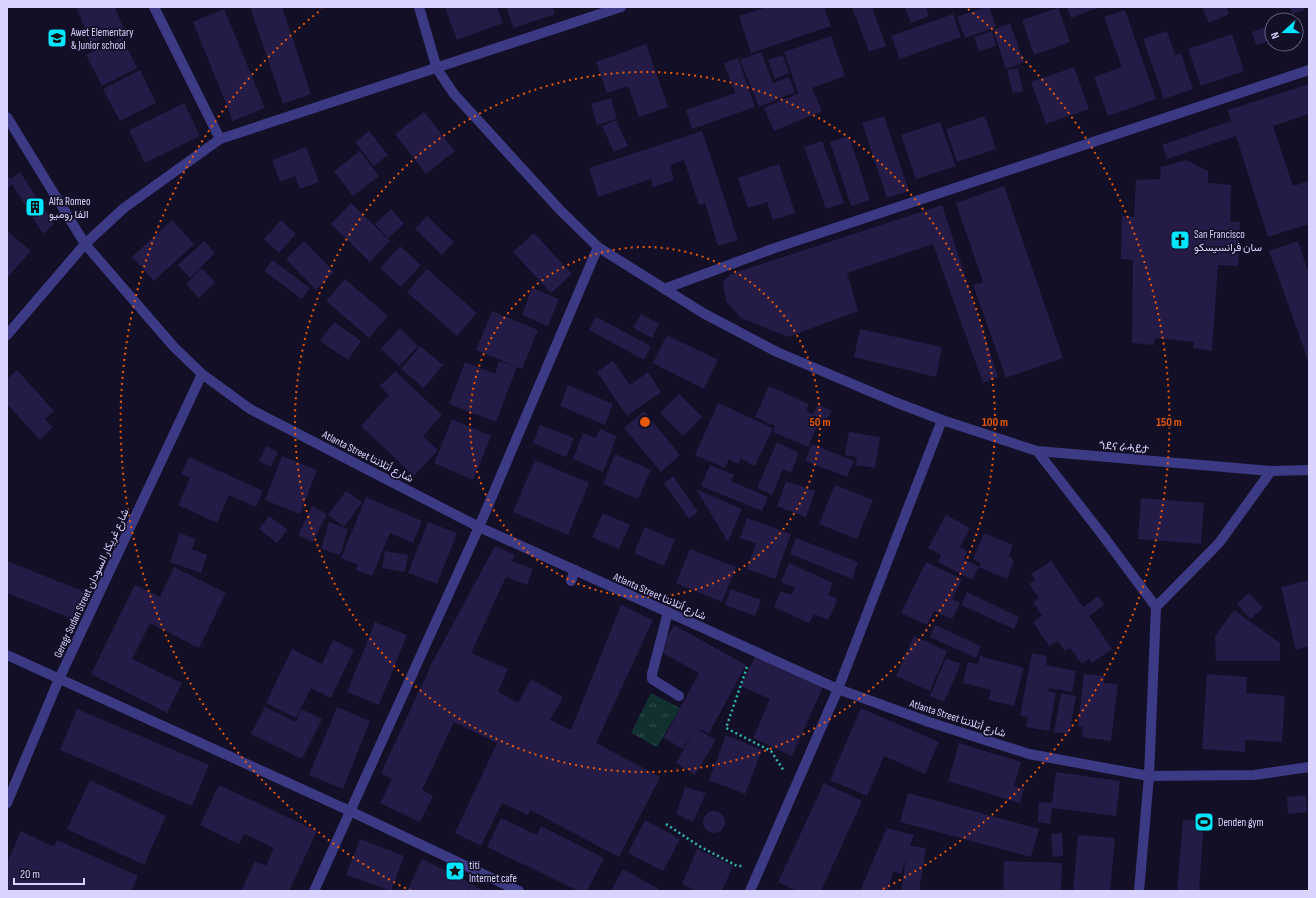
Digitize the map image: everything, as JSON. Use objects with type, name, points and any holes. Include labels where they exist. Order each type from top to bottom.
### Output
[{"type":"street","points":[[154,7],[220,139]]},
{"type":"street","name":"ጎደና ራሓይታ","points":[[419,7],[438,69],[454,94],[560,211],[598,247],[703,313],[777,352],[942,420],[1037,451],[1272,471],[1309,470]]},
{"type":"street","points":[[7,335],[86,244],[124,208],[220,139],[438,69],[621,7]]},
{"type":"street","points":[[664,289],[780,246],[1309,70]]},
{"type":"street","name":"Atlanta Street شارع أتلانتا","points":[[7,117],[86,244],[174,347],[202,374],[250,409],[479,527],[838,689],[928,722],[1029,754],[1149,776],[1254,775],[1309,767]]},
{"type":"street","points":[[314,891],[479,527],[598,247]]},
{"type":"street","name":"Geregr Sudan Street شارع غريكار السودان","points":[[7,803],[59,679],[202,374]]},
{"type":"street","points":[[750,891],[838,689],[942,420]]},
{"type":"street","points":[[1037,451],[1156,607],[1149,776],[1140,891]]},
{"type":"street","points":[[1156,607],[1219,543],[1272,471]]},
{"type":"street","points":[[571,581],[575,570]]},
{"type":"street","points":[[668,612],[652,679],[667,690],[679,696]]},
{"type":"street","points":[[7,655],[350,811],[519,891]]},
{"type":"path","points":[[752,651],[726,728],[771,751],[784,772]]},
{"type":"path","points":[[782,778],[784,772],[792,768],[802,772]]},
{"type":"path","points":[[666,824],[699,846],[737,866],[742,866],[746,860]]},
{"type":"green space","points":[[651,693],[680,708],[657,747],[631,733]]},
{"type":"building","points":[[76,7],[115,7],[124,29],[91,43]]},
{"type":"building","points":[[250,7],[282,7],[311,94],[283,104]]},
{"type":"building","points":[[445,7],[497,7],[503,23],[457,40]]},
{"type":"building","points":[[506,7],[553,7],[555,14],[514,28]]},
{"type":"building","points":[[767,7],[824,7],[831,26],[751,53],[739,16]]},
{"type":"building","points":[[852,7],[872,7],[886,46],[869,52]]},
{"type":"building","points":[[926,7],[929,16],[911,23],[905,8]]},
{"type":"building","points":[[989,7],[996,27],[965,38],[957,17]]},
{"type":"building","points":[[1067,7],[1100,7],[1071,18]]},
{"type":"building","points":[[1202,7],[1226,7],[1229,14],[1209,23]]},
{"type":"building","points":[[1290,7],[1304,7],[1305,10],[1298,12],[1291,12]]},
{"type":"building","points":[[1058,8],[1070,42],[1034,55],[1022,20]]},
{"type":"building","points":[[224,9],[265,108],[233,121],[193,22]]},
{"type":"building","points":[[1125,10],[1156,99],[1108,116],[1094,77],[1122,67],[1104,17]]},
{"type":"building","points":[[953,14],[961,37],[900,59],[891,36]]},
{"type":"building","points":[[1010,23],[1024,62],[1006,69],[993,30]]},
{"type":"building","points":[[1264,28],[1264,42],[1256,45],[1252,32]]},
{"type":"building","points":[[992,31],[996,46],[979,51],[974,37]]},
{"type":"building","points":[[1167,31],[1175,55],[1181,53],[1193,89],[1164,99],[1143,39]]},
{"type":"building","points":[[1232,34],[1244,71],[1201,86],[1188,49]]},
{"type":"building","points":[[831,36],[845,76],[812,88],[822,111],[774,131],[764,108],[804,91],[798,93],[784,52]]},
{"type":"building","points":[[122,37],[137,68],[102,86],[86,55]]},
{"type":"building","points":[[646,44],[668,107],[639,117],[628,86],[607,93],[596,62]]},
{"type":"building","points":[[761,52],[773,83],[789,77],[795,92],[759,107],[740,60]]},
{"type":"building","points":[[783,55],[789,73],[775,79],[768,60]]},
{"type":"building","points":[[738,58],[755,107],[692,129],[686,110],[735,93],[724,63]]},
{"type":"building","points":[[1074,67],[1089,109],[1046,124],[1031,82]]},
{"type":"building","points":[[1018,68],[1023,91],[1013,93],[1007,70]]},
{"type":"building","points":[[140,70],[156,103],[120,121],[103,89]]},
{"type":"building","points":[[1309,84],[1309,114],[1273,126],[1293,186],[1309,181],[1309,224],[1268,237],[1236,136],[1167,159],[1162,145],[1231,121],[1228,110]]},
{"type":"building","points":[[611,98],[617,119],[597,125],[591,104]]},
{"type":"building","points":[[184,103],[200,136],[145,163],[129,130]]},
{"type":"building","points":[[424,112],[455,151],[426,174],[395,134]]},
{"type":"building","points":[[884,116],[909,191],[887,198],[862,123]]},
{"type":"building","points":[[985,116],[996,149],[957,162],[946,129]]},
{"type":"building","points":[[616,120],[628,146],[614,152],[602,126]]},
{"type":"building","points":[[940,122],[956,166],[916,179],[901,135]]},
{"type":"building","points":[[369,131],[388,155],[374,166],[355,142]]},
{"type":"building","points":[[702,131],[738,240],[718,246],[705,203],[699,205],[684,160],[670,165],[674,180],[653,187],[651,179],[598,197],[589,168]]},
{"type":"building","points":[[849,136],[870,200],[851,206],[830,142]]},
{"type":"building","points":[[822,141],[844,203],[826,209],[804,147]]},
{"type":"building","points":[[306,147],[319,182],[300,189],[295,176],[280,182],[272,160]]},
{"type":"building","points":[[360,151],[379,176],[353,196],[334,171]]},
{"type":"building","name":"San Francisco سان فرانسيسكو","points":[[1186,160],[1208,171],[1208,183],[1231,185],[1230,221],[1240,222],[1238,266],[1218,265],[1212,351],[1193,348],[1194,342],[1155,338],[1154,345],[1132,343],[1133,260],[1121,259],[1122,216],[1134,217],[1136,180],[1160,179],[1161,167]]},
{"type":"building","points":[[779,164],[795,213],[773,220],[767,202],[748,208],[738,178]]},
{"type":"building","name":"Alfa Romeo الفا روميو","points":[[20,172],[54,224],[43,234],[12,184],[7,190],[7,175],[10,179]]},
{"type":"building","points":[[1004,186],[1063,358],[1006,378],[973,285],[983,282],[956,203]]},
{"type":"building","points":[[351,203],[390,241],[370,262],[331,224]]},
{"type":"building","points":[[942,205],[998,377],[983,383],[933,244],[847,273],[858,311],[788,337],[741,318],[726,301],[723,282],[731,274]]},
{"type":"building","points":[[391,209],[404,224],[388,238],[375,224]]},
{"type":"building","points":[[427,216],[454,242],[442,255],[415,229]]},
{"type":"building","points":[[172,220],[194,244],[154,281],[132,257]]},
{"type":"building","points":[[281,220],[296,234],[279,253],[264,239]]},
{"type":"building","points":[[7,231],[31,251],[7,278]]},
{"type":"building","points":[[534,233],[572,274],[551,293],[513,252]]},
{"type":"building","points":[[204,241],[215,253],[190,278],[178,265]]},
{"type":"building","points":[[304,241],[334,272],[316,290],[286,259]]},
{"type":"building","points":[[1298,241],[1309,275],[1309,363],[1269,251]]},
{"type":"building","points":[[400,246],[421,265],[401,287],[380,268]]},
{"type":"building","points":[[272,260],[310,288],[302,299],[264,271]]},
{"type":"building","points":[[202,268],[215,282],[199,298],[186,284]]},
{"type":"building","points":[[427,269],[477,313],[457,336],[407,292]]},
{"type":"building","points":[[345,279],[388,316],[369,338],[326,301]]},
{"type":"building","points":[[532,288],[559,299],[548,326],[522,315]]},
{"type":"building","points":[[492,311],[538,330],[522,369],[476,350]]},
{"type":"building","points":[[641,314],[659,324],[652,338],[633,328]]},
{"type":"building","points":[[596,317],[651,346],[644,360],[589,330]]},
{"type":"building","points":[[334,322],[361,341],[348,360],[320,341]]},
{"type":"building","points":[[400,328],[418,346],[399,366],[381,349]]},
{"type":"building","points":[[860,329],[942,347],[936,377],[854,357]]},
{"type":"building","points":[[667,335],[718,360],[704,389],[653,363]]},
{"type":"building","points":[[420,346],[443,365],[424,388],[401,369]]},
{"type":"building","points":[[499,361],[517,367],[496,422],[449,404],[465,362],[495,374]]},
{"type":"building","points":[[613,361],[630,385],[648,372],[661,392],[627,416],[597,372]]},
{"type":"building","points":[[17,370],[54,411],[45,419],[53,427],[40,440],[7,404],[7,379]]},
{"type":"building","points":[[395,371],[442,415],[423,436],[438,450],[414,476],[361,426],[389,395],[380,386]]},
{"type":"building","points":[[568,385],[613,404],[605,425],[560,406]]},
{"type":"building","points":[[769,386],[809,404],[806,411],[813,414],[818,404],[832,411],[825,422],[820,420],[808,447],[773,432],[775,426],[755,417]]},
{"type":"building","points":[[679,394],[702,417],[683,436],[660,413]]},
{"type":"building","points":[[718,403],[773,428],[755,466],[741,459],[738,464],[729,459],[725,468],[695,455]]},
{"type":"building","points":[[644,411],[680,455],[661,472],[624,428]]},
{"type":"building","points":[[452,419],[491,436],[473,480],[434,463]]},
{"type":"building","points":[[540,425],[574,438],[566,457],[533,443]]},
{"type":"building","points":[[600,429],[617,436],[603,472],[573,459],[583,433],[596,438]]},
{"type":"building","points":[[849,432],[880,437],[875,468],[855,465],[857,457],[845,455]]},
{"type":"building","points":[[777,442],[799,453],[791,473],[783,469],[772,495],[757,488]]},
{"type":"building","points":[[812,444],[854,461],[847,477],[805,461]]},
{"type":"building","points":[[266,446],[278,452],[271,467],[259,461]]},
{"type":"building","points":[[615,454],[651,470],[638,499],[603,484]]},
{"type":"building","points":[[282,456],[317,470],[300,514],[265,500]]},
{"type":"building","points":[[189,457],[263,491],[256,507],[229,495],[217,523],[178,505],[190,478],[181,474]]},
{"type":"building","points":[[535,460],[589,483],[568,535],[513,512]]},
{"type":"building","points":[[710,465],[734,475],[731,481],[768,497],[762,511],[701,486]]},
{"type":"building","points":[[673,476],[698,512],[689,519],[664,483]]},
{"type":"building","points":[[786,481],[815,491],[806,517],[777,506]]},
{"type":"building","points":[[835,485],[873,500],[857,539],[819,524]]},
{"type":"building","points":[[696,489],[742,509],[728,542]]},
{"type":"building","points":[[346,491],[362,502],[344,527],[328,515]]},
{"type":"building","points":[[366,497],[422,521],[413,543],[390,533],[372,576],[356,570],[358,565],[341,558]]},
{"type":"building","points":[[1141,498],[1204,503],[1201,544],[1138,539]]},
{"type":"building","points":[[312,506],[327,514],[313,542],[298,535]]},
{"type":"building","points":[[603,513],[630,525],[619,549],[592,537]]},
{"type":"building","points":[[946,515],[970,528],[960,547],[967,551],[964,559],[979,567],[972,580],[938,562],[941,555],[928,548]]},
{"type":"building","points":[[269,516],[288,530],[277,543],[259,529]]},
{"type":"building","points":[[747,518],[791,534],[775,579],[747,569],[756,543],[740,538]]},
{"type":"building","points":[[329,522],[348,529],[340,555],[321,549]]},
{"type":"building","points":[[428,522],[457,533],[437,584],[408,573]]},
{"type":"building","points":[[645,527],[675,540],[664,566],[634,553]]},
{"type":"building","points":[[180,533],[196,539],[192,549],[207,555],[201,573],[170,562]]},
{"type":"building","points":[[984,533],[1013,545],[1009,556],[1014,561],[1007,579],[979,567],[981,563],[973,559]]},
{"type":"building","points":[[796,538],[858,562],[852,579],[790,554]]},
{"type":"building","points":[[495,546],[515,555],[512,561],[533,569],[527,585],[506,577],[471,653],[508,669],[498,692],[518,703],[531,679],[563,697],[550,720],[571,730],[621,605],[653,620],[596,743],[660,777],[619,857],[530,810],[528,815],[502,803],[481,846],[455,833],[497,743],[454,722],[422,790],[433,796],[420,822],[380,803],[392,779],[381,773],[433,661]]},
{"type":"building","points":[[690,549],[736,567],[722,602],[676,583]]},
{"type":"building","points":[[385,551],[408,555],[405,572],[382,568]]},
{"type":"building","points":[[7,561],[85,592],[75,620],[7,593]]},
{"type":"building","points":[[1051,561],[1083,607],[1098,596],[1104,605],[1089,616],[1112,649],[1092,663],[1089,659],[1082,664],[1070,648],[1065,651],[1058,641],[1049,646],[1033,622],[1042,616],[1033,602],[1039,598],[1029,584],[1035,580],[1031,574]]},
{"type":"building","points":[[926,562],[962,579],[952,599],[960,603],[952,619],[934,611],[927,625],[901,613]]},
{"type":"building","points":[[789,563],[833,583],[828,595],[838,599],[828,620],[814,614],[809,623],[774,607],[781,591],[791,595],[795,588],[781,582]]},
{"type":"building","points":[[174,567],[226,593],[199,648],[150,623],[132,659],[182,683],[167,713],[91,674],[135,585],[160,597]]},
{"type":"building","points":[[1309,580],[1309,646],[1296,650],[1281,587]]},
{"type":"building","points":[[731,589],[761,600],[755,616],[725,605]]},
{"type":"building","points":[[967,592],[1019,617],[1014,629],[961,605]]},
{"type":"building","points":[[1249,593],[1263,608],[1250,619],[1237,604]]},
{"type":"building","points":[[1234,610],[1280,643],[1280,661],[1216,661],[1215,636]]},
{"type":"building","points":[[375,622],[407,635],[379,705],[347,692]]},
{"type":"building","points":[[674,625],[746,665],[709,733],[696,728],[683,749],[664,738],[699,673],[659,651]]},
{"type":"building","points":[[935,625],[981,646],[976,658],[930,637]]},
{"type":"building","points":[[914,636],[947,651],[930,691],[896,676]]},
{"type":"building","points":[[333,640],[354,650],[331,698],[311,688],[296,718],[266,703],[292,649],[322,664]]},
{"type":"building","points":[[1032,653],[1047,656],[1046,665],[1076,671],[1072,692],[1049,688],[1048,691],[1056,693],[1049,731],[1026,727],[1028,717],[1020,716]]},
{"type":"building","points":[[755,656],[823,687],[792,756],[753,738],[770,699],[741,686]]},
{"type":"building","points":[[980,656],[1024,668],[1014,706],[988,700],[991,690],[963,683],[968,662],[978,664]]},
{"type":"building","points":[[946,658],[961,664],[944,702],[930,696]]},
{"type":"building","points":[[1084,674],[1104,676],[1104,683],[1118,684],[1111,741],[1082,737],[1083,727],[1078,726]]},
{"type":"building","points":[[1207,674],[1247,677],[1246,693],[1285,696],[1282,742],[1245,740],[1245,752],[1202,749]]},
{"type":"building","points":[[1061,693],[1076,696],[1069,734],[1054,732]]},
{"type":"building","points":[[265,707],[296,722],[301,709],[322,719],[302,759],[251,734]]},
{"type":"building","points":[[337,707],[370,721],[343,789],[309,775]]},
{"type":"building","points":[[861,708],[939,742],[925,774],[884,756],[867,796],[830,780]]},
{"type":"building","points":[[77,709],[209,765],[192,806],[60,750]]},
{"type":"building","points":[[696,728],[716,740],[695,775],[676,763]]},
{"type":"building","points":[[726,735],[762,750],[745,794],[709,780]]},
{"type":"building","points":[[959,743],[1021,762],[1014,786],[1024,789],[1020,803],[948,781]]},
{"type":"building","points":[[1056,772],[1120,781],[1116,816],[1052,808],[1050,824],[1038,822],[1039,802],[1052,803]]},
{"type":"building","points":[[90,780],[166,816],[144,865],[67,829]]},
{"type":"building","points":[[824,783],[862,801],[821,891],[797,891],[778,882]]},
{"type":"building","points":[[219,785],[317,831],[289,891],[241,891],[255,861],[266,866],[274,848],[244,834],[239,844],[200,825]]},
{"type":"building","points":[[685,787],[706,793],[693,822],[676,814]]},
{"type":"building","points":[[908,793],[1039,829],[1031,857],[900,822]]},
{"type":"building","points":[[1306,795],[1307,812],[1288,814],[1287,797]]},
{"type":"building","points":[[714,811],[722,814],[725,822],[722,830],[714,833],[706,830],[703,822],[706,814]]},
{"type":"building","points":[[501,818],[537,835],[541,826],[604,858],[587,891],[579,891],[487,847]]},
{"type":"building","points":[[645,820],[680,839],[663,871],[628,853]]},
{"type":"building","points":[[1183,820],[1204,821],[1199,891],[1177,891]]},
{"type":"building","points":[[887,828],[914,835],[910,846],[926,848],[919,891],[901,891],[906,859],[901,874],[893,872],[888,891],[860,891]]},
{"type":"building","points":[[21,831],[54,847],[57,840],[138,876],[131,891],[7,891],[7,863]]},
{"type":"building","points":[[1062,833],[1063,856],[1053,857],[1051,834]]},
{"type":"building","points":[[1078,835],[1115,838],[1110,891],[1073,891]]},
{"type":"building","points":[[360,839],[404,856],[391,891],[346,875]]},
{"type":"building","points":[[697,849],[733,866],[722,891],[697,891],[682,884]]},
{"type":"building","points":[[422,859],[471,883],[467,891],[407,891]]},
{"type":"building","points":[[1004,861],[1062,863],[1061,891],[1003,891]]},
{"type":"building","points":[[623,869],[659,889],[657,891],[611,891]]},
{"type":"building","points":[[471,884],[485,891],[468,891]]},
{"type":"place","name":"Awet Elementary & Junior school","points":[[57,38]]},
{"type":"place","name":"Alfa Romeo الفا روميو","points":[[35,207]]},
{"type":"place","name":"San Francisco سان فرانسيسكو","points":[[1180,240]]},
{"type":"place","name":"Denden gym","points":[[1204,822]]},
{"type":"place","name":"titi Internet cafe","points":[[455,871]]}]
